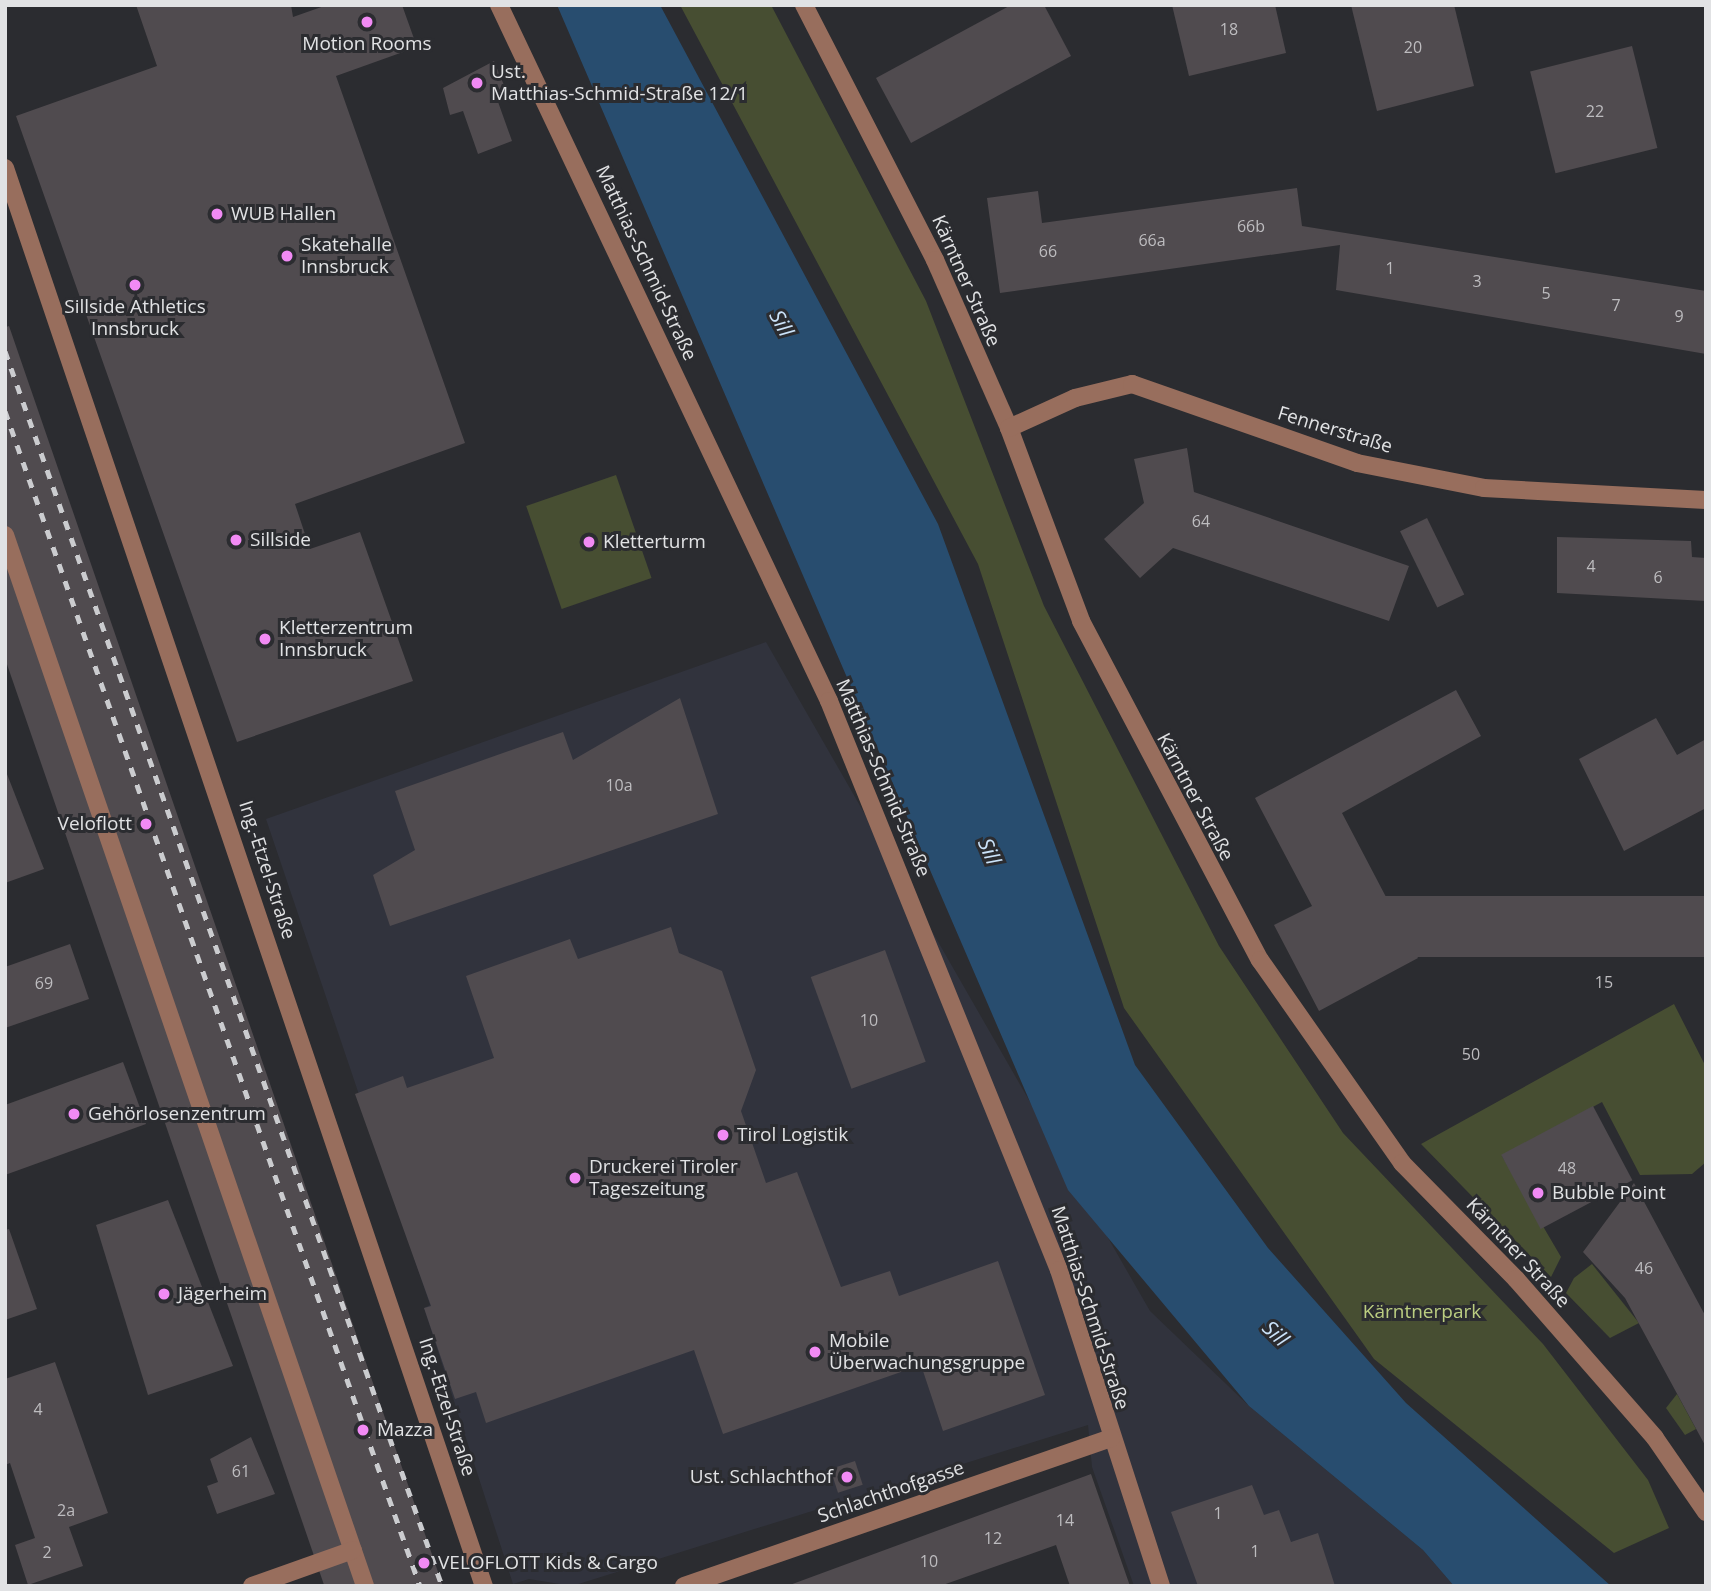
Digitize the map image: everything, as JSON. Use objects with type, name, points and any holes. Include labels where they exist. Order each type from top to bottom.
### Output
[{"type":"street","name":"Kärntner Straße","points":[[804,5],[902,190],[1009,428],[1082,621],[1155,771],[1295,1016],[1402,1163],[1516,1279],[1655,1438],[1706,1512]]},
{"type":"street","name":"Matthias-Schmid-Straße","points":[[502,9],[829,701],[1055,1258],[1161,1586]]},
{"type":"street","name":"Ing.-Etzel-Straße","points":[[5,168],[484,1586]]},
{"type":"street","name":"Fennerstraße","points":[[1009,428],[1075,398],[1132,384],[1357,463],[1484,488],[1706,500]]},
{"type":"street","points":[[5,535],[365,1586]]},
{"type":"street","name":"Schlachthofgasse","points":[[684,1586],[1111,1438]]},
{"type":"street","points":[[252,1586],[353,1550]]},
{"type":"shaded area","points":[[766,642],[1150,1311],[1249,1406],[1423,1550],[1454,1586],[1134,1586],[1092,1467],[1088,1425],[572,1586],[529,1579],[513,1584],[424,1308],[430,1305],[266,819]]},
{"type":"green space","name":"Kärntnerpark","points":[[680,5],[771,5],[926,301],[1044,606],[1219,946],[1343,1133],[1543,1344],[1648,1480],[1669,1528],[1614,1553],[1374,1359],[1124,1008],[978,564]]},
{"type":"green space","name":"Kletterturm","points":[[616,475],[651,578],[562,609],[526,506]]},
{"type":"green space","points":[[1674,1004],[1706,1067],[1706,1162],[1692,1174],[1640,1175],[1602,1102],[1502,1156],[1561,1257],[1551,1277],[1421,1144]]},
{"type":"green space","points":[[1592,1264],[1639,1323],[1610,1338],[1566,1293],[1574,1278]]},
{"type":"green space","points":[[1677,1394],[1696,1429],[1685,1435],[1666,1408]]},
{"type":"water","name":"Sill","points":[[557,5],[660,5],[938,524],[1135,1065],[1268,1248],[1406,1403],[1611,1586],[1454,1586],[1423,1550],[1249,1406],[1068,1190]]},
{"type":"building","name":"WUB Hallen","points":[[136,5],[291,5],[293,17],[327,5],[402,5],[417,47],[336,76],[465,443],[295,504],[310,549],[360,532],[413,681],[237,742],[16,116],[157,66]]},
{"type":"building","points":[[1011,5],[1044,5],[1071,56],[911,143],[876,78]]},
{"type":"building","points":[[1172,5],[1275,5],[1286,53],[1189,76]]},
{"type":"building","points":[[1351,5],[1454,5],[1474,86],[1377,111]]},
{"type":"building","points":[[1632,46],[1657,148],[1556,173],[1530,71]]},
{"type":"building","points":[[494,61],[508,95],[497,99],[512,141],[478,154],[463,111],[450,115],[443,88]]},
{"type":"building","points":[[1297,188],[1302,226],[1706,291],[1706,354],[1336,290],[1340,245],[1000,293],[987,198],[1038,191],[1042,223]]},
{"type":"building","points":[[9,326],[443,1586],[324,1586],[5,658],[5,327]]},
{"type":"building","points":[[1187,448],[1194,492],[1409,566],[1389,621],[1173,548],[1140,578],[1104,539],[1144,503],[1134,459]]},
{"type":"building","points":[[1427,518],[1464,594],[1437,608],[1400,531]]},
{"type":"building","points":[[1557,537],[1691,541],[1692,557],[1706,558],[1706,601],[1557,593]]},
{"type":"building","points":[[1456,690],[1481,736],[1342,813],[1418,958],[1319,1011],[1274,925],[1312,906],[1255,798]]},
{"type":"building","points":[[680,698],[718,814],[390,926],[373,875],[415,850],[395,791],[563,732],[573,760]]},
{"type":"building","points":[[1656,718],[1677,755],[1706,739],[1706,808],[1624,851],[1579,759]]},
{"type":"building","points":[[5,769],[44,869],[5,883]]},
{"type":"building","points":[[1342,896],[1706,896],[1706,957],[1342,957]]},
{"type":"building","name":"Druckerei Tiroler Tageszeitung","points":[[671,927],[679,953],[722,971],[756,1070],[741,1111],[766,1183],[797,1172],[841,1287],[890,1271],[899,1296],[998,1261],[1045,1395],[943,1431],[921,1365],[723,1434],[694,1350],[486,1423],[476,1392],[455,1399],[424,1308],[431,1306],[355,1094],[403,1076],[407,1088],[494,1058],[466,976],[570,939],[578,959]]},
{"type":"building","points":[[70,944],[89,999],[5,1028],[5,967]]},
{"type":"building","points":[[885,950],[926,1062],[851,1089],[811,977]]},
{"type":"building","name":"Gehörlosenzentrum","points":[[123,1062],[146,1124],[5,1175],[5,1105]]},
{"type":"building","points":[[1593,1106],[1632,1180],[1541,1229],[1501,1155]]},
{"type":"building","points":[[1634,1183],[1706,1317],[1706,1447],[1625,1298],[1583,1252]]},
{"type":"building","name":"Jägerheim","points":[[168,1200],[233,1366],[148,1395],[96,1225]]},
{"type":"building","points":[[9,1229],[37,1309],[5,1320],[5,1230]]},
{"type":"building","points":[[55,1362],[108,1513],[69,1527],[83,1566],[28,1585],[15,1545],[35,1538],[10,1463],[5,1465],[5,1379]]},
{"type":"building","points":[[251,1437],[275,1494],[217,1514],[207,1486],[218,1482],[210,1459]]},
{"type":"building","name":"Ust. Schlachthof","points":[[855,1461],[863,1485],[838,1493],[830,1469]]},
{"type":"building","points":[[1091,1474],[1130,1586],[1070,1586],[1056,1545],[940,1586],[787,1586]]},
{"type":"building","points":[[1252,1485],[1264,1515],[1279,1510],[1291,1542],[1318,1533],[1335,1586],[1198,1586],[1171,1512]]},
{"type":"railway","points":[[5,351],[442,1586]]},
{"type":"railway","points":[[5,411],[420,1586]]},
{"type":"place","name":"Motion Rooms","points":[[367,22]]},
{"type":"place","name":"Ust. Matthias-Schmid-Straße 12/1","points":[[477,83]]},
{"type":"place","name":"WUB Hallen","points":[[217,214]]},
{"type":"place","name":"Skatehalle Innsbruck","points":[[287,256]]},
{"type":"place","name":"Sillside Athletics Innsbruck","points":[[135,285]]},
{"type":"place","name":"Sillside","points":[[236,540]]},
{"type":"place","name":"Kletterturm","points":[[589,542]]},
{"type":"place","name":"Kletterzentrum Innsbruck","points":[[265,639]]},
{"type":"place","name":"Veloflott","points":[[146,824]]},
{"type":"place","name":"Gehörlosenzentrum","points":[[74,1114]]},
{"type":"place","name":"Tirol Logistik","points":[[723,1135]]},
{"type":"place","name":"Druckerei Tiroler Tageszeitung","points":[[575,1178]]},
{"type":"place","name":"Bubble Point","points":[[1538,1193]]},
{"type":"place","name":"Jägerheim","points":[[164,1294]]},
{"type":"place","name":"Mobile Überwachungsgruppe","points":[[815,1352]]},
{"type":"place","name":"Mazza","points":[[363,1430]]},
{"type":"place","name":"Ust. Schlachthof","points":[[847,1477]]},
{"type":"place","name":"VELOFLOTT Kids & Cargo","points":[[424,1563]]}]
